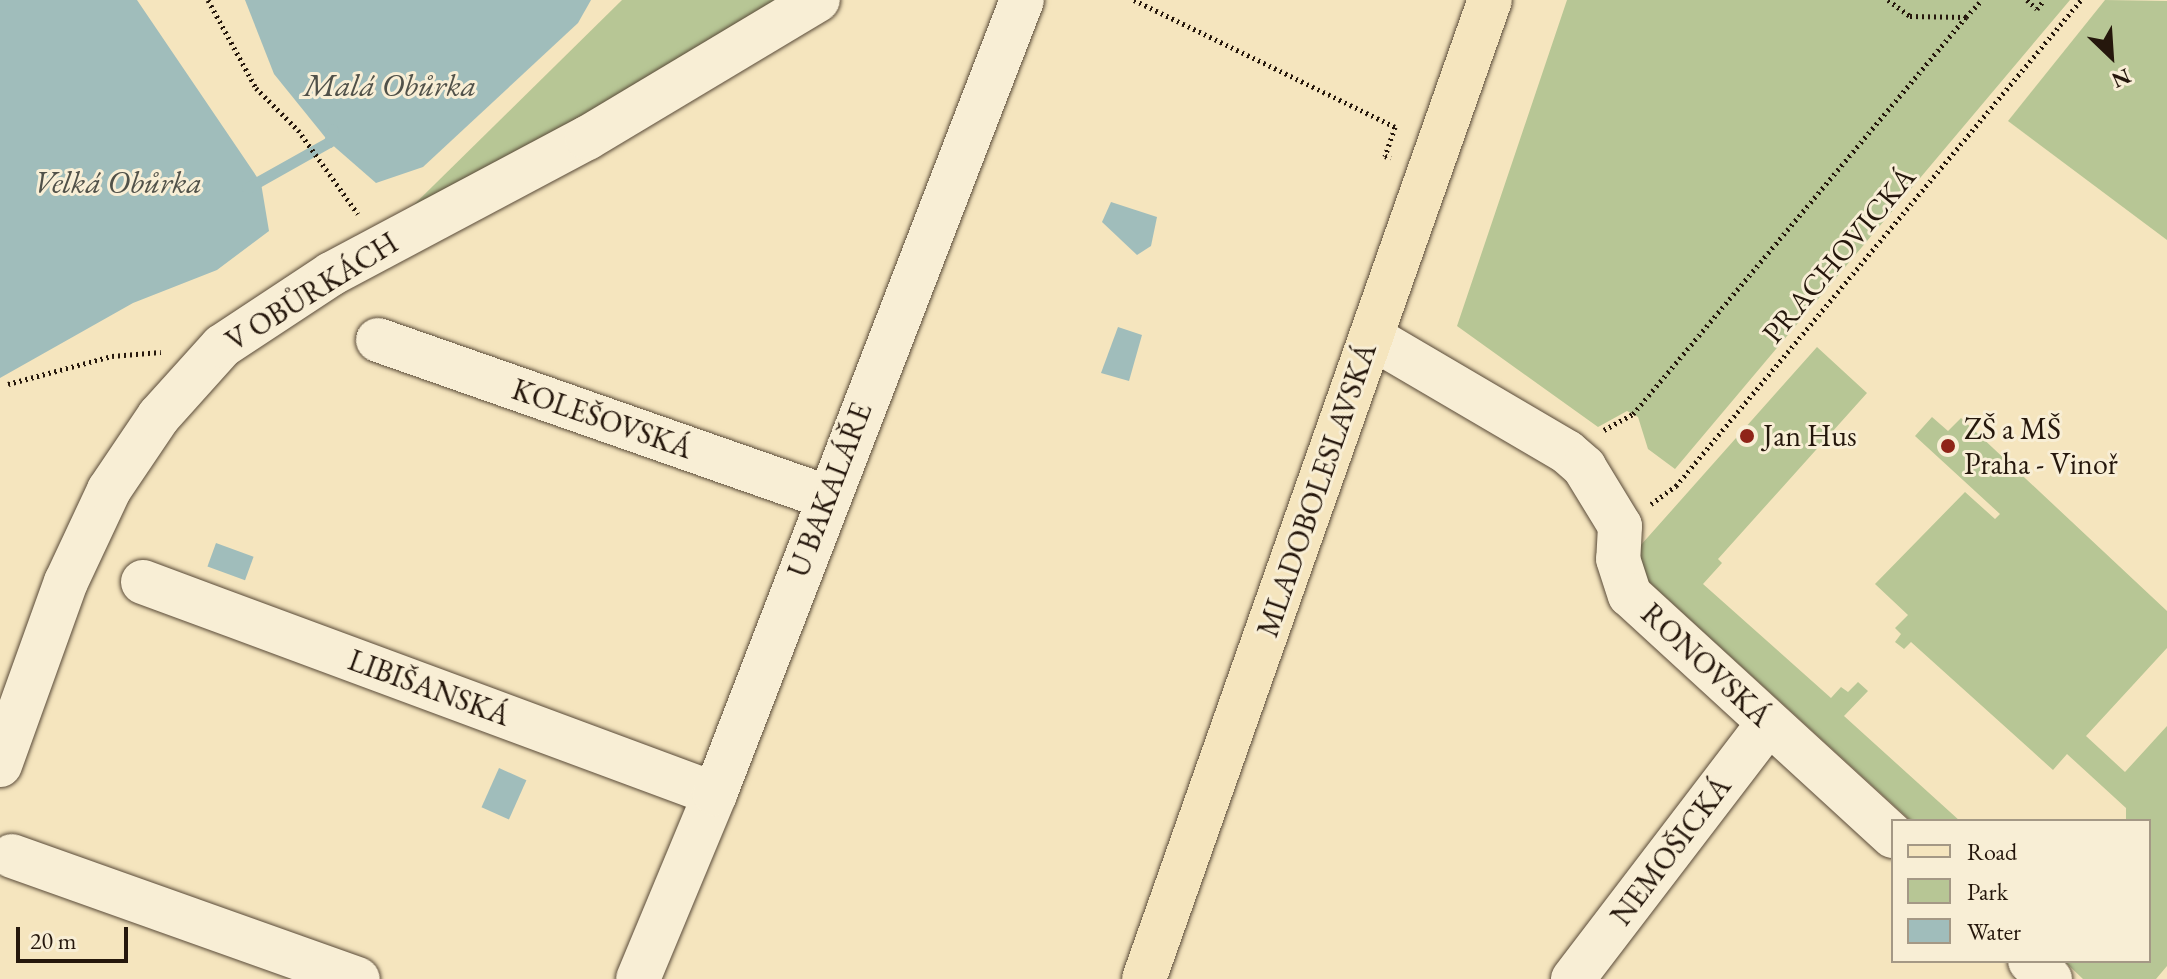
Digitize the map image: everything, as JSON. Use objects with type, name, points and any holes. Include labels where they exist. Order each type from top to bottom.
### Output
[{"type":"main road","name":"MLADOBOLESLAVSKÁ","points":[[1144,979],[1490,0]]},
{"type":"street","name":"V OBŮRKÁCH","points":[[5,751],[66,582],[109,490],[159,416],[222,346],[331,274],[587,138],[818,0]]},
{"type":"street","name":"U BAKALÁŘE","points":[[638,979],[715,794],[826,497],[1022,0]]},
{"type":"street","points":[[1371,337],[1567,452],[1584,467],[1620,526]]},
{"type":"street","name":"KOLEŠOVSKÁ","points":[[378,340],[826,497]]},
{"type":"street","name":"RONOVSKÁ","points":[[1620,526],[1618,559],[1630,595],[1891,834]]},
{"type":"street","name":"LIBIŠANSKÁ","points":[[143,582],[715,794]]},
{"type":"street","name":"NEMOŠICKÁ","points":[[1573,979],[1769,723]]},
{"type":"street","points":[[12,856],[358,979]]},
{"type":"street","points":[[2032,963],[2050,979]]},
{"type":"path","points":[[208,0],[256,88],[298,130],[329,176]]},
{"type":"path","points":[[1134,0],[1395,127],[1385,156],[1430,170]]},
{"type":"path","points":[[1888,0],[1910,16],[1966,17]]},
{"type":"path","points":[[1567,452],[1633,414],[1982,0]]},
{"type":"path","points":[[2027,0],[2037,9],[2044,0]]},
{"type":"path","name":"PRACHOVICKÁ","points":[[1620,526],[1676,486],[2081,0]]},
{"type":"path","points":[[8,384],[112,356],[222,346]]},
{"type":"green space","points":[[622,0],[815,0],[375,243]]},
{"type":"green space","points":[[1567,0],[2070,0],[1675,469],[1648,449],[1638,417],[1627,411],[1598,427],[1457,326]]},
{"type":"green space","points":[[2105,0],[2167,1],[2167,240],[2008,121]]},
{"type":"green space","points":[[1817,347],[1867,393],[1718,559],[1722,563],[1703,584],[1831,698],[1841,687],[1848,692],[1858,682],[1868,691],[1844,716],[1958,819],[1909,819],[1636,570],[1640,546]]},
{"type":"green space","points":[[1932,417],[1948,431],[1961,418],[2167,611],[2167,648],[2086,736],[2125,772],[2167,726],[2167,966],[2156,979],[2083,979],[2066,963],[2151,963],[2151,819],[2126,819],[2126,808],[2067,754],[2053,770],[1911,642],[1904,649],[1895,642],[1901,634],[1895,628],[1908,615],[1875,584],[1965,492],[1995,519],[2000,514],[1915,436]]},
{"type":"water","name":"Velká Obůrka","points":[[0,0],[137,0],[261,183],[269,231],[217,270],[133,303],[0,378]]},
{"type":"water","name":"Malá Obůrka","points":[[245,0],[591,0],[578,23],[423,167],[376,183],[329,142],[274,74]]},
{"type":"water","points":[[1111,202],[1157,217],[1151,246],[1137,255],[1102,222]]},
{"type":"water","points":[[1118,327],[1142,335],[1129,381],[1101,373]]},
{"type":"water","points":[[216,543],[254,557],[245,580],[207,566]]},
{"type":"water","points":[[499,768],[526,780],[509,819],[482,807]]},
{"type":"waterway","points":[[247,188],[329,142],[333,130]]},
{"type":"place","name":"Jan Hus","points":[[1747,436]]},
{"type":"place","name":"ZŠ a MŠ Praha - Vinoř","points":[[1948,446]]}]
